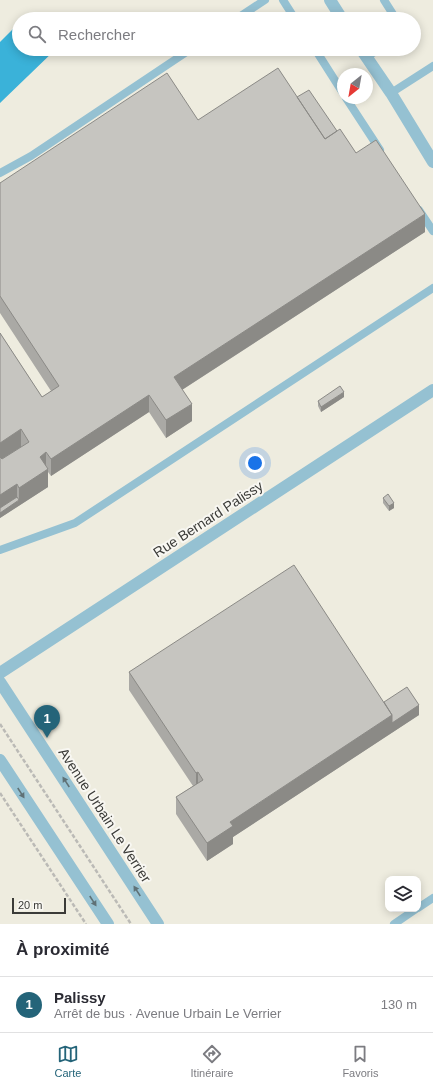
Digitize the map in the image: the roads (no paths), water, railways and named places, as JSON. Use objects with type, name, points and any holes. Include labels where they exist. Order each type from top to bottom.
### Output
[{"type":"street","points":[[330,0],[338,12]]},
{"type":"street","points":[[366,56],[433,162]]},
{"type":"street","name":"Rue Bernard Palissy","points":[[0,673],[433,390]]},
{"type":"street","name":"Avenue Urbain Le Verrier","points":[[0,682],[158,924]]},
{"type":"street","points":[[0,760],[108,924]]},
{"type":"lane","points":[[247,12],[265,0]]},
{"type":"lane","points":[[283,0],[291,12]]},
{"type":"lane","points":[[384,0],[392,12]]},
{"type":"lane","points":[[0,173],[31,156],[181,56]]},
{"type":"lane","points":[[319,56],[337,84]]},
{"type":"lane","points":[[390,94],[433,66]]},
{"type":"lane","points":[[350,104],[385,158]]},
{"type":"lane","points":[[416,204],[433,231]]},
{"type":"lane","points":[[0,550],[75,523],[433,288]]},
{"type":"lane","points":[[421,906],[433,898]]},
{"type":"lane","points":[[394,924],[411,912]]},
{"type":"water","points":[[12,30],[12,56],[49,56],[0,103],[0,42]]},
{"type":"place","name":"Palissy","points":[[47,738]]}]
